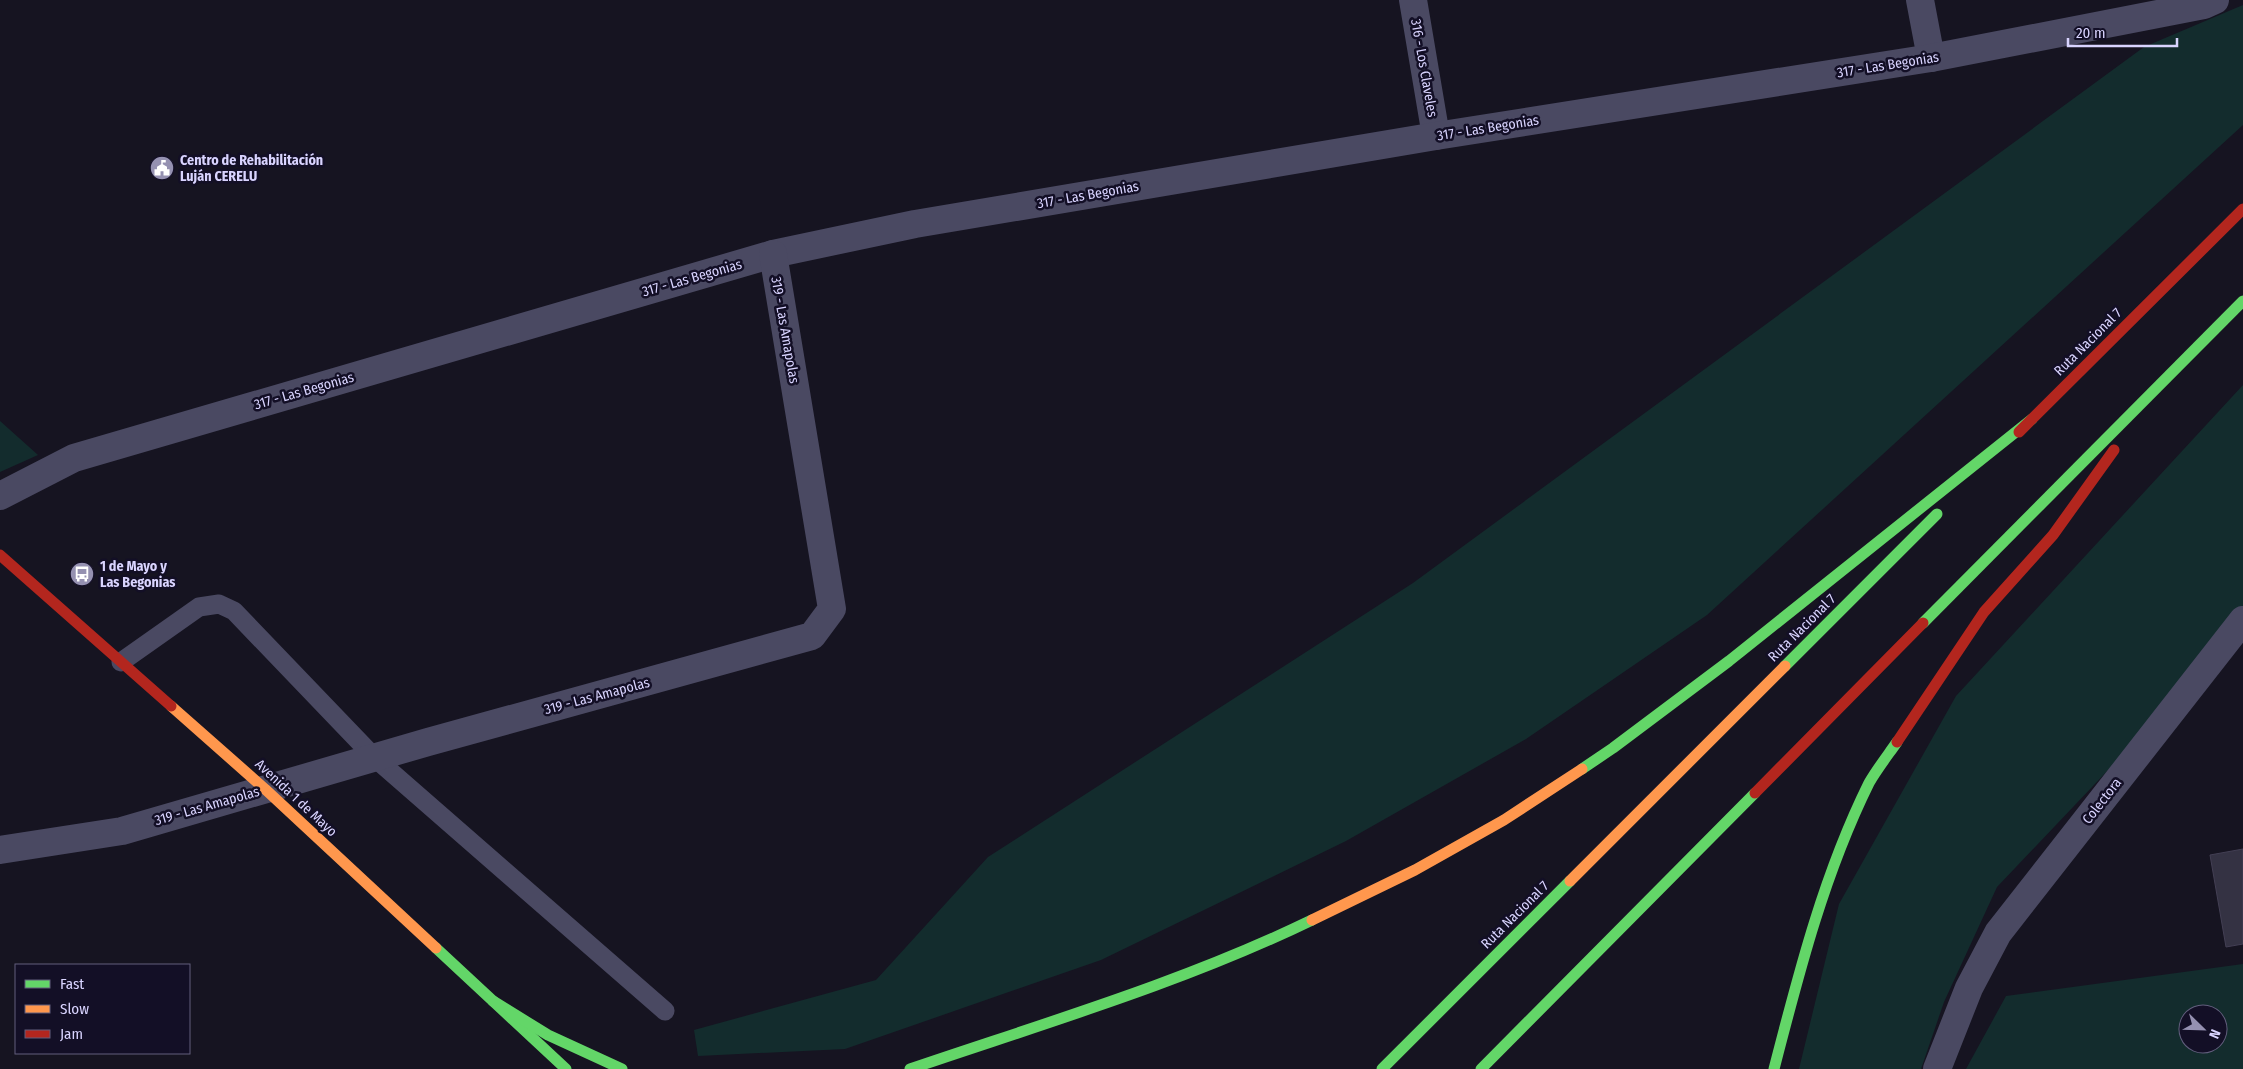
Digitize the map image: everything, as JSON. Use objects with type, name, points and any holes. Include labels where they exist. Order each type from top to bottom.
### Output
[{"type":"main road","name":"Ruta Nacional 7","points":[[1382,1069],[2243,209]]},
{"type":"main road","points":[[1480,1069],[2243,301]]},
{"type":"main road","points":[[1774,1069],[1802,960],[1832,870],[1870,782],[1984,612],[2053,534],[2169,376]]},
{"type":"main road","points":[[910,1069],[1142,990],[1268,941],[1415,870],[1504,820],[1613,748],[1729,661],[2032,419]]},
{"type":"main road","name":"Avenida 1 de Mayo","points":[[0,555],[265,789],[566,1069]]},
{"type":"main road","points":[[493,1001],[548,1035],[622,1069]]},
{"type":"street","name":"316 - Los Claveles","points":[[1413,0],[1436,136]]},
{"type":"street","points":[[1920,0],[1931,58]]},
{"type":"street","name":"317 - Las Begonias","points":[[0,496],[74,458],[773,254],[914,224],[1436,136],[1931,58],[2209,2]]},
{"type":"street","name":"319 - Las Amapolas","points":[[0,850],[122,831],[438,739],[812,636],[832,609],[773,254]]},
{"type":"street","name":"Colectora","points":[[1938,1069],[1969,988],[1998,933],[2243,620]]},
{"type":"lane","points":[[120,662],[199,606],[219,604],[234,611],[375,758],[665,1011]]},
{"type":"green space","points":[[2243,5],[2243,125],[1707,615],[1526,739],[1346,841],[1101,960],[845,1049],[698,1056],[694,1030],[876,980],[988,857],[1413,583],[2144,47]]},
{"type":"green space","points":[[2243,385],[2243,628],[1997,887],[1944,1002],[1921,1069],[1799,1069],[1839,904],[1956,696]]},
{"type":"green space","points":[[0,421],[38,455],[0,472]]},
{"type":"green space","points":[[2243,964],[2243,1069],[1966,1069],[2006,996]]},
{"type":"building","points":[[2243,849],[2243,944],[2226,947],[2210,855]]},
{"type":"traffic: fast","points":[[1923,623],[2243,301]]},
{"type":"traffic: fast","points":[[1582,769],[1729,661],[2032,419]]},
{"type":"traffic: fast","points":[[1785,666],[1937,514]]},
{"type":"traffic: fast","points":[[1774,1069],[1803,960],[1839,852],[1869,783],[1897,742]]},
{"type":"traffic: fast","points":[[1481,1069],[1755,793]]},
{"type":"traffic: fast","points":[[1382,1069],[1570,881]]},
{"type":"traffic: fast","points":[[910,1069],[1164,982],[1214,963],[1312,920]]},
{"type":"traffic: fast","points":[[436,948],[566,1069]]},
{"type":"traffic: fast","points":[[493,1001],[548,1035],[622,1069]]},
{"type":"traffic: slow","points":[[1570,881],[1785,666]]},
{"type":"traffic: slow","points":[[171,706],[265,789],[436,948]]},
{"type":"traffic: slow","points":[[1312,920],[1415,870],[1504,820],[1582,769]]},
{"type":"traffic: jam","points":[[2019,432],[2243,209]]},
{"type":"traffic: jam","points":[[1897,742],[1984,612],[2053,535],[2114,450]]},
{"type":"traffic: jam","points":[[0,555],[171,706]]},
{"type":"traffic: jam","points":[[1755,793],[1923,623]]},
{"type":"place","name":"Centro de Rehabilitación Luján CERELU","points":[[162,168]]},
{"type":"place","name":"1 de Mayo y Las Begonias","points":[[82,574]]}]
